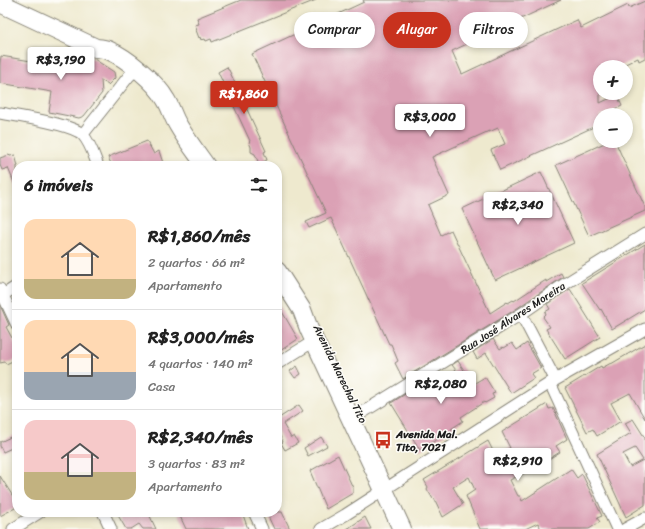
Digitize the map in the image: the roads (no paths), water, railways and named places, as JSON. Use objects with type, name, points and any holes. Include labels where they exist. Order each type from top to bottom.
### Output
[{"type":"main road","points":[[0,2],[96,48],[104,57],[133,73],[165,114],[177,124],[203,161]]},
{"type":"main road","name":"Avenida Marechal Tito","points":[[282,279],[302,310],[314,321],[332,356],[342,388],[388,487],[411,529]]},
{"type":"main road","name":"Avenida Marechal Tito","points":[[302,310],[308,329],[314,341],[342,388],[360,414],[388,487],[402,529]]},
{"type":"street","points":[[83,134],[133,73]]},
{"type":"street","points":[[0,113],[60,125],[83,134],[96,161]]},
{"type":"street","name":"Rua José Alvares Moreira","points":[[360,414],[645,234]]},
{"type":"street","points":[[12,288],[1,294],[12,316]]},
{"type":"street","points":[[520,314],[552,381],[617,529]]},
{"type":"street","points":[[321,529],[552,381],[645,329]]},
{"type":"street","points":[[282,361],[314,341]]},
{"type":"street","points":[[13,529],[32,517]]},
{"type":"street","points":[[105,517],[111,529]]},
{"type":"street","points":[[256,517],[262,529]]},
{"type":"street","points":[[625,529],[645,518]]},
{"type":"place","name":"Avenida Mal. Tito, 7021","points":[[383,440]]}]
